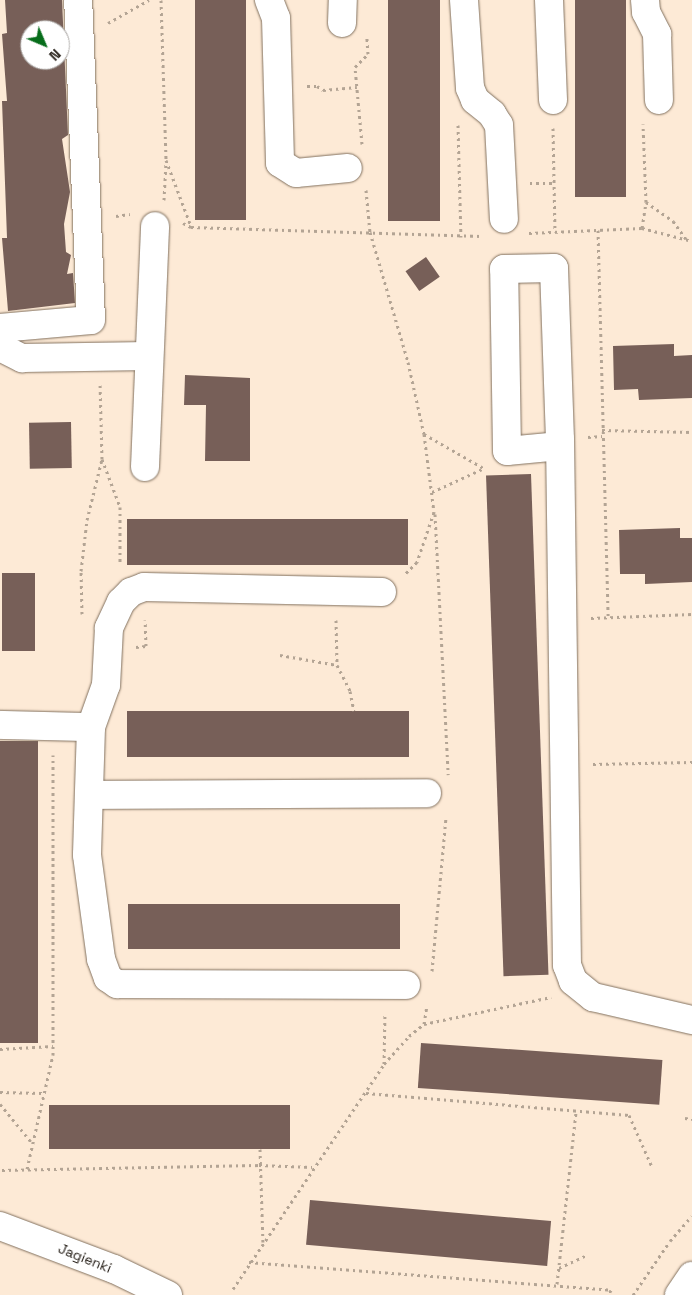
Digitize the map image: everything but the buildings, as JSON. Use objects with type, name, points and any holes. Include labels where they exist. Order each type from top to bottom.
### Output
[{"type":"street","points":[[0,328],[91,320],[81,30],[78,0]]},
{"type":"street","points":[[269,0],[276,18],[280,163],[296,173],[359,169]]},
{"type":"street","points":[[464,0],[470,88],[475,100],[492,114],[499,125],[496,227]]},
{"type":"street","points":[[549,0],[553,100]]},
{"type":"street","points":[[645,0],[646,12],[657,34],[658,100]]},
{"type":"street","points":[[146,467],[148,356],[158,216]]},
{"type":"street","points":[[560,446],[508,451],[504,269],[554,268],[560,446],[567,966],[573,981],[581,991],[593,997],[692,1020]]},
{"type":"street","points":[[0,347],[22,358],[148,356]]},
{"type":"street","points":[[382,592],[144,587],[131,592],[121,602],[109,628],[106,686],[91,727],[87,855],[101,959],[108,978],[124,985],[366,986],[414,978]]},
{"type":"street","points":[[0,725],[91,727]]},
{"type":"street","points":[[89,795],[427,793]]},
{"type":"street","name":"Jagienki","points":[[0,1226],[114,1269],[168,1295]]},
{"type":"street","points":[[679,1295],[692,1276]]},
{"type":"path","points":[[81,30],[116,21],[149,0]]},
{"type":"path","points":[[158,216],[166,160],[161,0]]},
{"type":"path","points":[[367,36],[368,54],[355,67],[359,169],[370,232],[408,362],[424,434],[434,512],[417,562],[382,592]]},
{"type":"path","points":[[278,86],[317,86],[323,90],[357,87]]},
{"type":"path","points":[[462,237],[457,99],[470,88]]},
{"type":"path","points":[[642,228],[646,202],[642,99],[658,100]]},
{"type":"path","points":[[553,100],[555,232]]},
{"type":"path","points":[[166,160],[191,227]]},
{"type":"path","points":[[646,202],[673,221],[687,239]]},
{"type":"path","points":[[87,242],[118,214],[158,216],[191,227],[370,232],[462,237],[496,227]]},
{"type":"path","points":[[526,234],[642,228],[692,241]]},
{"type":"path","points":[[598,230],[608,617]]},
{"type":"path","points":[[82,619],[81,571],[87,520],[102,459],[99,358]]},
{"type":"path","points":[[602,430],[692,432]]},
{"type":"path","points":[[102,459],[120,507],[121,602]]},
{"type":"path","points":[[432,492],[483,469]]},
{"type":"path","points":[[335,592],[337,665],[346,678],[354,711]]},
{"type":"path","points":[[563,619],[692,614]]},
{"type":"path","points":[[280,655],[337,665]]},
{"type":"path","points":[[27,1169],[42,1093],[53,1055],[54,725]]},
{"type":"path","points":[[563,765],[692,762]]},
{"type":"path","points":[[414,978],[432,970]]},
{"type":"path","points":[[366,986],[386,1014],[384,1064]]},
{"type":"path","points":[[233,1289],[248,1262],[366,1093],[384,1064],[424,1024],[581,991]]},
{"type":"path","points":[[0,1049],[53,1046]]},
{"type":"path","points":[[0,1092],[42,1093]]},
{"type":"path","points":[[366,1093],[629,1115],[652,1167]]},
{"type":"path","points":[[0,1104],[32,1143]]},
{"type":"path","points":[[557,1284],[576,1111]]},
{"type":"path","points":[[685,1118],[692,1119]]},
{"type":"path","points":[[260,1149],[259,1165],[263,1242]]},
{"type":"path","points":[[2,1170],[259,1165],[312,1168]]},
{"type":"path","points":[[633,1295],[670,1241],[692,1216]]},
{"type":"path","points":[[558,1268],[585,1256]]},
{"type":"path","points":[[248,1262],[557,1284],[610,1290],[608,1295]]}]
